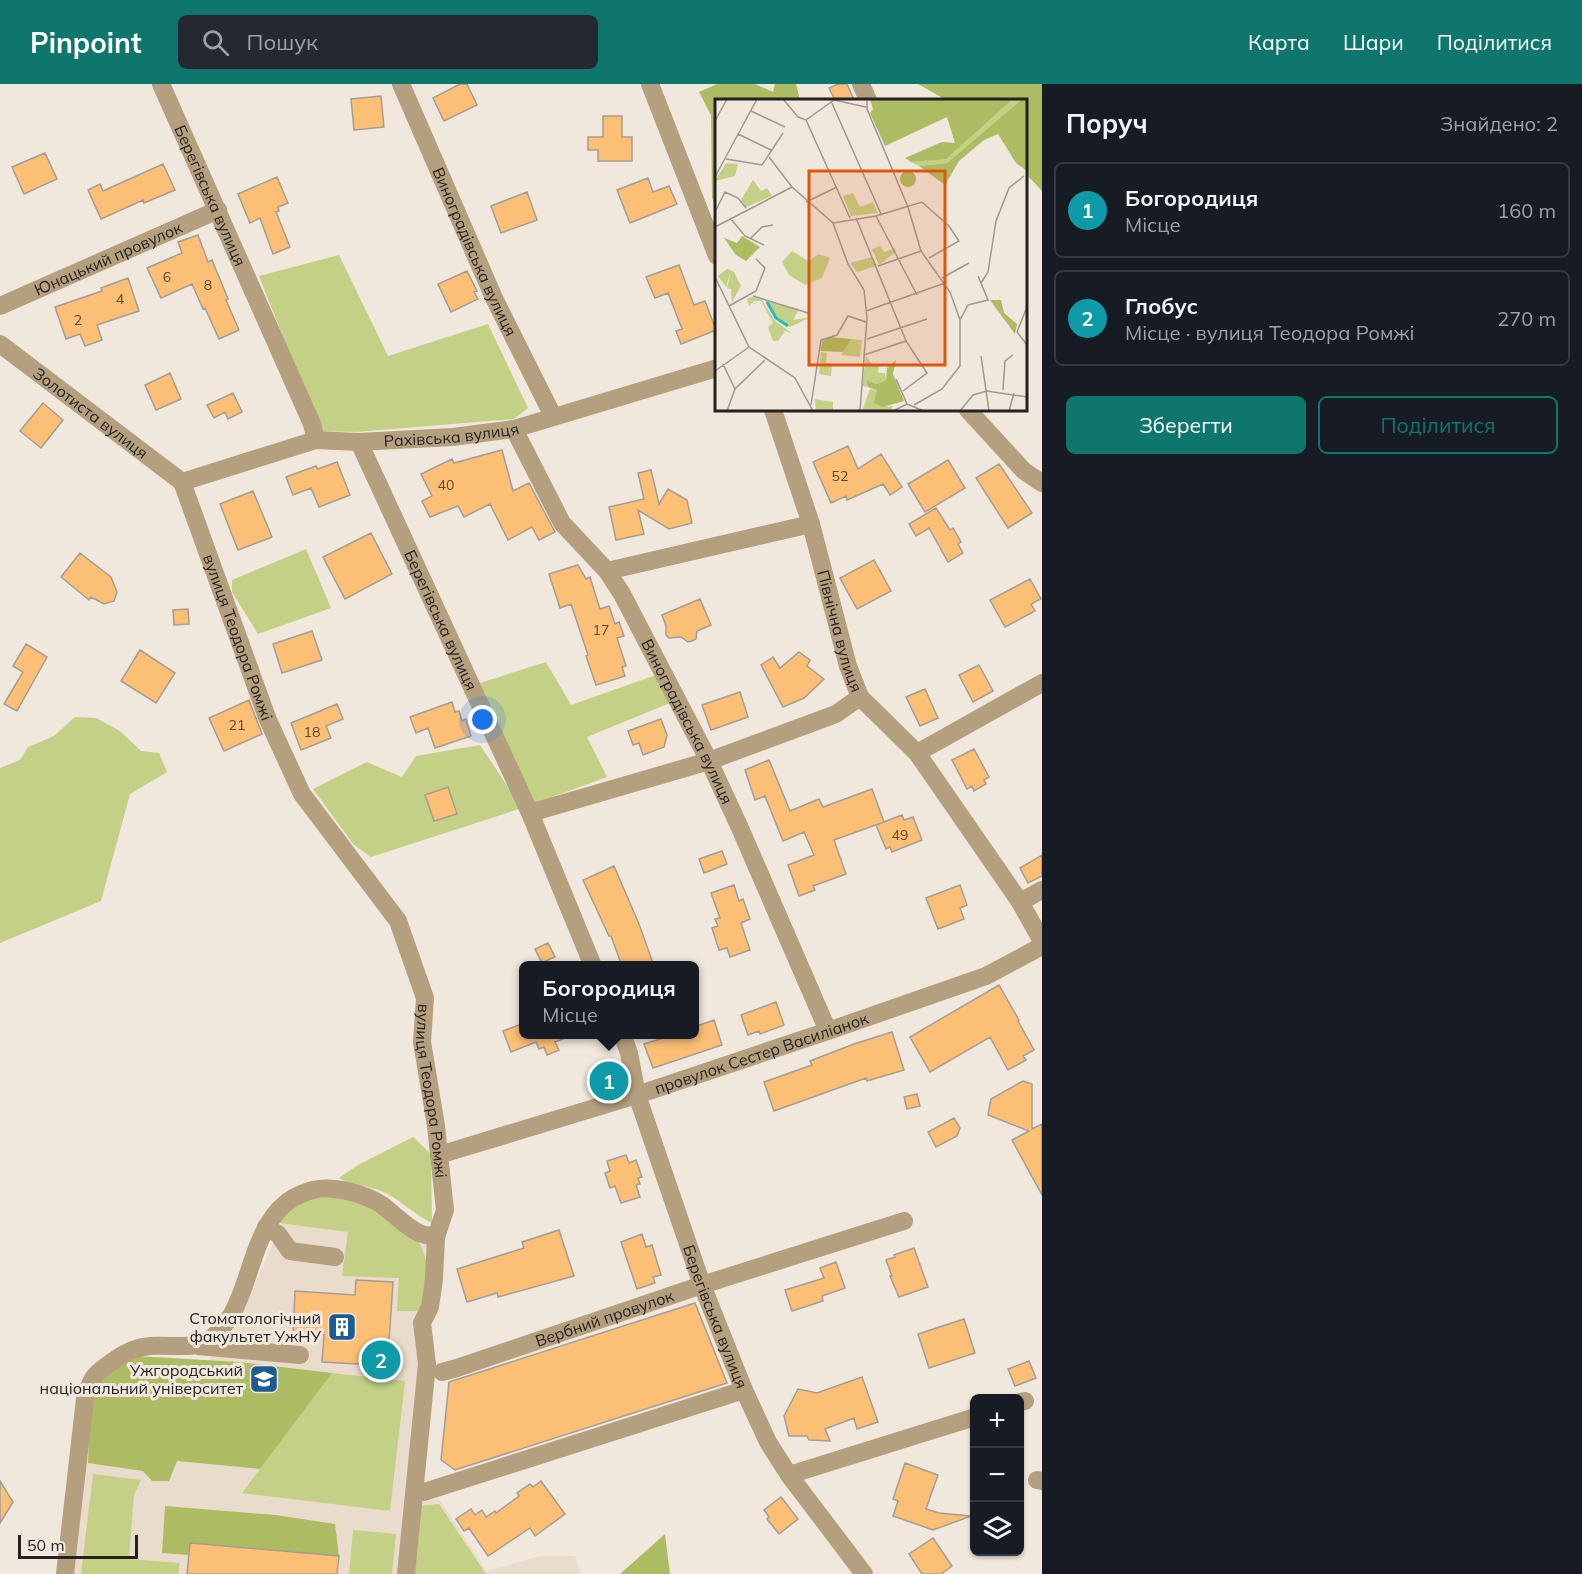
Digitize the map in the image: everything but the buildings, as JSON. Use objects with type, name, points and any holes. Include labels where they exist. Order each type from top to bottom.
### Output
[{"type":"street","name":"Берегівська вулиця","points":[[161,84],[312,424],[316,440]]},
{"type":"street","name":"Виноградівська вулиця","points":[[401,84],[494,298],[553,416]]},
{"type":"street","points":[[650,84],[715,251]]},
{"type":"street","points":[[861,84],[868,99]]},
{"type":"street","name":"Юнацький провулок","points":[[0,306],[218,210]]},
{"type":"street","name":"Золотиста вулиця","points":[[0,344],[182,482]]},
{"type":"street","name":"Рахівська вулиця","points":[[182,482],[316,440],[359,442],[453,437],[514,429],[715,369]]},
{"type":"street","name":"Північна вулиця","points":[[774,411],[811,524],[848,666],[860,697],[917,753],[1020,902],[1042,941]]},
{"type":"street","points":[[969,411],[1024,471],[1042,483]]},
{"type":"street","name":"Виноградівська вулиця","points":[[514,429],[561,523],[607,571],[622,594],[709,761],[828,1031]]},
{"type":"street","name":"Берегівська вулиця","points":[[359,442],[531,813],[591,961]]},
{"type":"street","name":"вулиця Теодора Ромжі","points":[[182,482],[268,720],[302,794],[398,921],[424,998],[422,1042],[445,1210],[436,1237],[430,1307],[422,1323],[427,1364],[406,1574]]},
{"type":"street","points":[[607,571],[811,524]]},
{"type":"street","points":[[917,753],[1042,683]]},
{"type":"street","points":[[531,813],[709,761],[836,714],[860,697]]},
{"type":"street","points":[[1020,902],[1042,890]]},
{"type":"street","name":"провулок Сестер Василіанок","points":[[439,1155],[637,1095],[828,1031],[986,975],[1042,946]]},
{"type":"street","name":"Берегівська вулиця","points":[[624,1039],[629,1053],[637,1095],[702,1285],[744,1390],[768,1442],[789,1475],[864,1574]]},
{"type":"street","points":[[198,1346],[213,1338],[232,1315],[266,1227],[280,1209],[297,1194],[316,1189],[340,1190],[380,1204],[418,1233],[436,1237]]},
{"type":"street","name":"Вербний провулок","points":[[442,1372],[702,1285],[904,1221]]},
{"type":"street","points":[[266,1227],[278,1234],[290,1251],[335,1257]]},
{"type":"street","points":[[66,1574],[85,1399],[90,1379],[95,1373],[125,1352],[148,1346],[198,1346],[300,1354]]},
{"type":"street","points":[[424,1492],[744,1390]]},
{"type":"street","points":[[789,1475],[970,1419]]},
{"type":"shaded area","name":"Ужгородський національний університет","points":[[380,1196],[433,1232],[410,1502],[439,1499],[487,1571],[540,1556],[575,1556],[581,1574],[70,1574],[92,1392],[203,1366],[233,1333],[291,1203]]},
{"type":"green space","points":[[717,84],[755,84],[773,92],[775,84],[796,84],[800,99],[715,99],[715,206],[712,198],[711,115],[699,92]]},
{"type":"green space","points":[[918,84],[1042,84],[1042,191],[1027,175],[1027,99],[944,99]]},
{"type":"green space","points":[[339,255],[388,356],[488,324],[528,408],[514,419],[356,432],[320,431],[259,276]]},
{"type":"green space","points":[[306,549],[331,608],[258,634],[232,592],[232,580]]},
{"type":"green space","points":[[546,662],[571,705],[659,674],[670,703],[587,737],[607,777],[533,804],[480,683]]},
{"type":"green space","points":[[75,717],[96,718],[120,731],[141,751],[159,753],[167,772],[130,794],[101,901],[0,943],[0,768],[20,760],[28,747],[54,736]]},
{"type":"green space","points":[[480,745],[522,808],[371,857],[354,845],[313,789],[367,762],[402,777],[416,756]]},
{"type":"green space","points":[[413,1137],[431,1154],[432,1223],[386,1193],[348,1183],[339,1178],[358,1165]]},
{"type":"green space","points":[[336,1197],[365,1202],[409,1231],[420,1244],[427,1262],[425,1307],[417,1311],[397,1311],[399,1278],[342,1276],[348,1232],[279,1223],[307,1198]]},
{"type":"green space","points":[[137,1356],[238,1362],[332,1373],[260,1469],[177,1461],[169,1481],[152,1481],[143,1471],[88,1463],[90,1421],[95,1394],[108,1371],[118,1361]]},
{"type":"green space","points":[[332,1373],[405,1381],[390,1511],[242,1493]]},
{"type":"green space","points":[[93,1474],[141,1480],[134,1495],[129,1559],[180,1563],[178,1574],[81,1574]]},
{"type":"green space","points":[[439,1504],[486,1574],[415,1574],[419,1506]]},
{"type":"green space","points":[[165,1506],[276,1515],[335,1524],[339,1556],[190,1543],[189,1555],[162,1553]]},
{"type":"green space","points":[[353,1530],[396,1534],[392,1574],[349,1574]]},
{"type":"green space","points":[[665,1534],[670,1574],[620,1574]]},
{"type":"place","name":"Богородиця","points":[[609,1081]]},
{"type":"place","name":"Стоматологічний факультет УжНУ","points":[[342,1327]]},
{"type":"place","name":"Глобус","points":[[381,1360]]},
{"type":"place","name":"Ужгородський національний університет","points":[[264,1379]]}]
